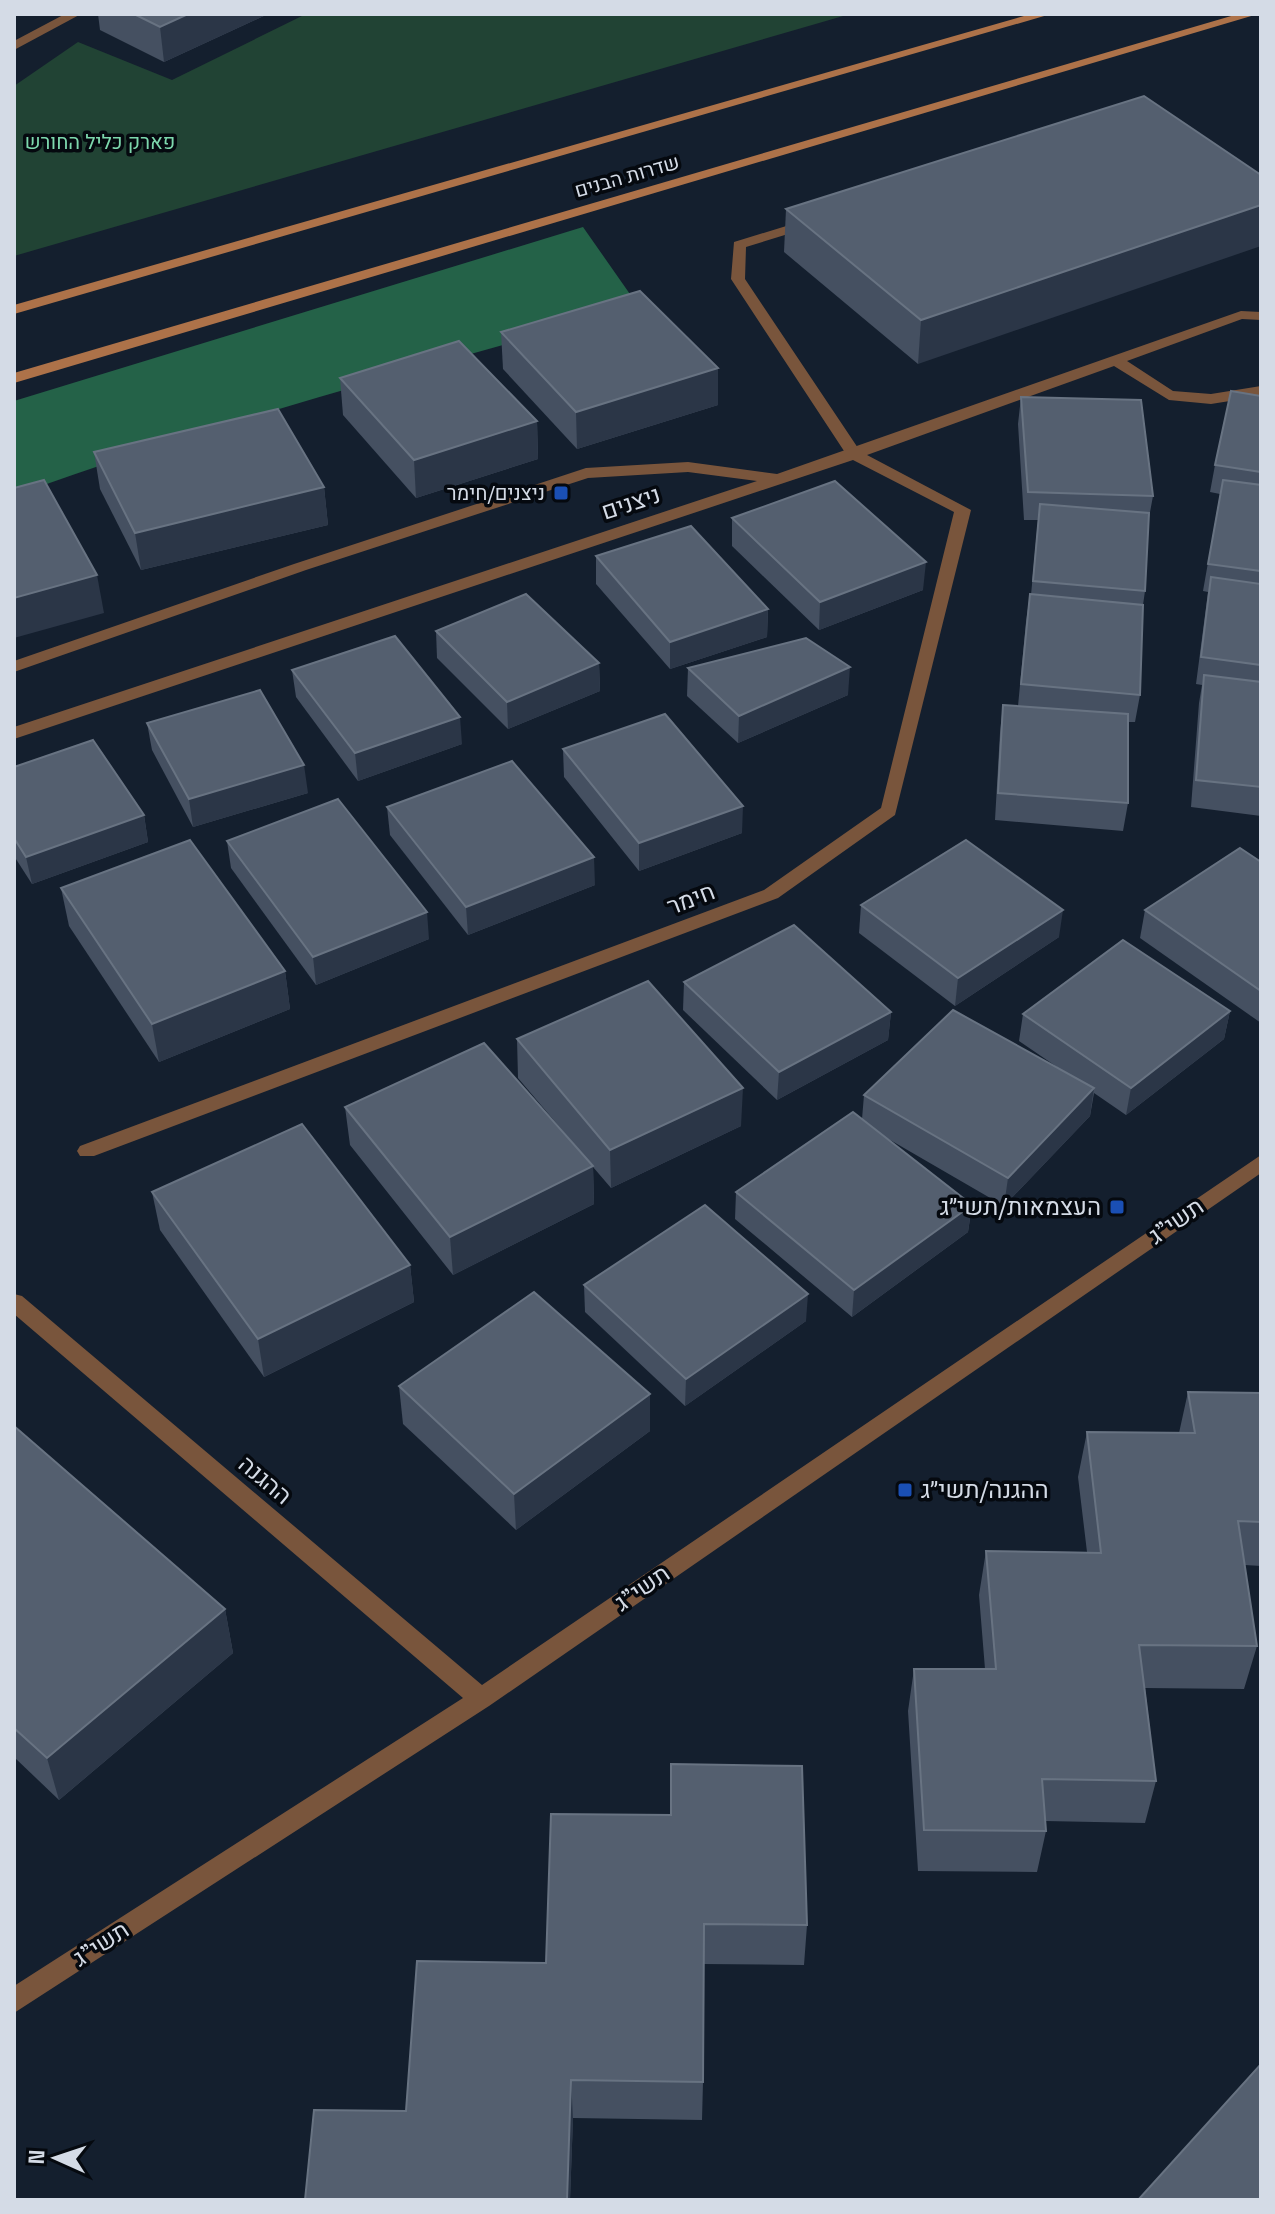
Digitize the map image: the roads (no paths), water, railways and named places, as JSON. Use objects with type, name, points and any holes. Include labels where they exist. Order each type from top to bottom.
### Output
[{"type":"main road","name":"שדרות הבנים","points":[[14,310],[1045,14]]},
{"type":"main road","name":"שדרות הבנים","points":[[14,378],[1252,14]]},
{"type":"street","points":[[14,46],[75,14]]},
{"type":"street","points":[[829,217],[739,245],[738,279],[854,454]]},
{"type":"street","name":"ניצנים","points":[[14,733],[854,454],[1241,315],[1261,316]]},
{"type":"street","points":[[1116,360],[1169,395],[1211,399],[1261,391]]},
{"type":"street","name":"חימר","points":[[87,1151],[771,894],[889,811],[963,510],[854,454]]},
{"type":"street","points":[[14,667],[300,567],[586,473],[688,467],[780,479]]},
{"type":"street","name":"תשי\"ג","points":[[14,2001],[481,1699],[1261,1163]]},
{"type":"street","name":"ההגנה","points":[[14,1302],[481,1699]]},
{"type":"place","name":"ניצנים/חימר","points":[[561,493]]},
{"type":"place","name":"העצמאות/תשי״ג","points":[[1117,1207]]},
{"type":"place","name":"ההגנה/תשי״ג","points":[[905,1490]]},
{"type":"park label","name":"פארק כליל החורש","points":[[100,142]]}]
